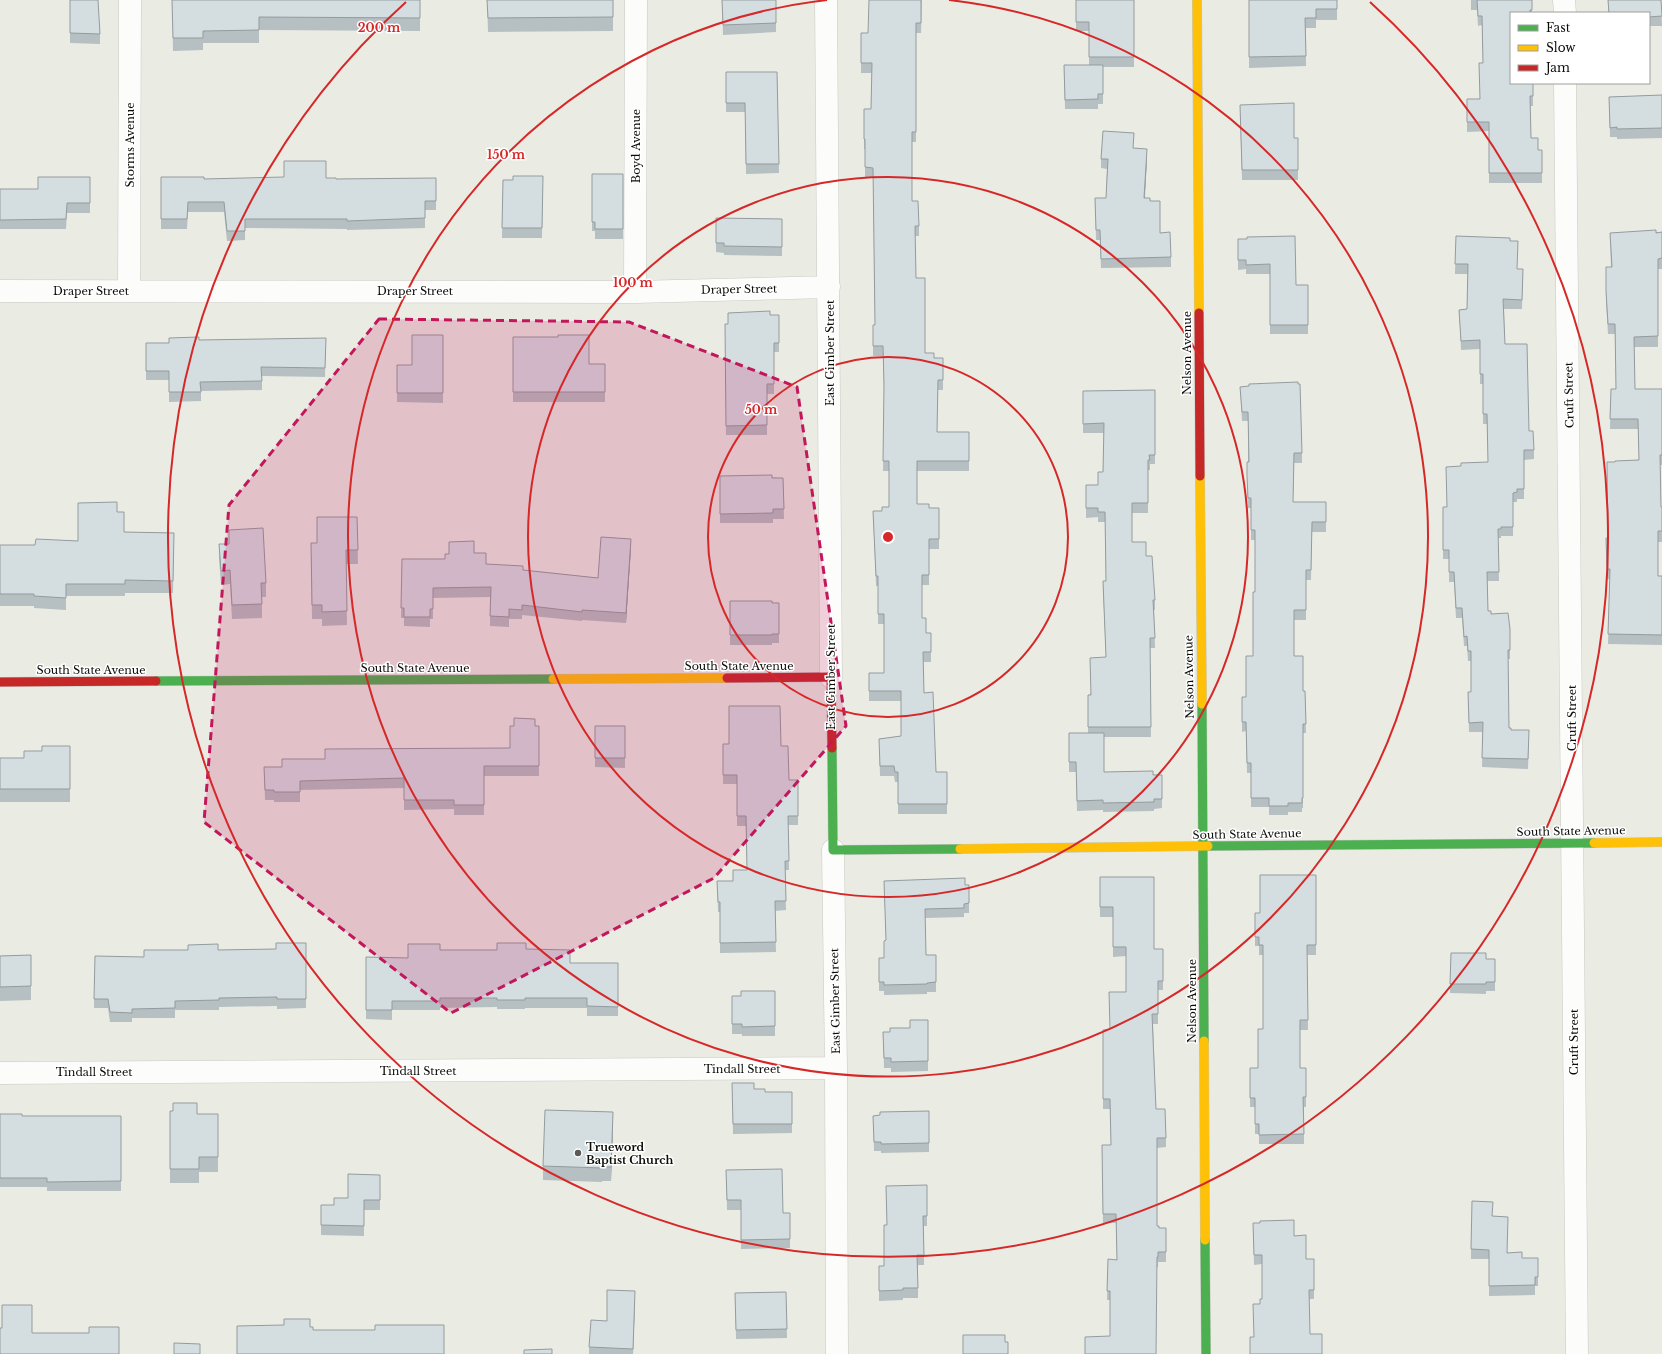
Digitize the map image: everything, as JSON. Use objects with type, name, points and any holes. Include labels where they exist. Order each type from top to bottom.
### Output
[{"type":"street","name":"Storms Avenue","points":[[129,291],[130,0]]},
{"type":"street","name":"Boyd Avenue","points":[[635,292],[636,0]]},
{"type":"street","name":"East Gimber Street","points":[[826,0],[838,1354]]},
{"type":"street","name":"Nelson Avenue","points":[[1197,0],[1206,1354]]},
{"type":"street","points":[[1564,0],[1564,12]]},
{"type":"street","name":"Cruft Street","points":[[1565,84],[1577,1354]]},
{"type":"street","name":"Draper Street","points":[[0,292],[635,292],[829,287]]},
{"type":"street","name":"South State Avenue","points":[[0,682],[831,677]]},
{"type":"street","name":"South State Avenue","points":[[833,850],[1662,842]]},
{"type":"street","name":"Tindall Street","points":[[0,1073],[836,1068]]},
{"type":"highlighted area","points":[[379,319],[629,322],[797,387],[846,726],[714,878],[451,1013],[204,822],[229,505]]},
{"type":"building","points":[[70,0],[98,0],[100,34],[70,33]]},
{"type":"building","points":[[172,0],[420,0],[420,18],[259,17],[259,30],[203,31],[203,38],[173,38]]},
{"type":"building","points":[[487,0],[613,0],[613,17],[488,18]]},
{"type":"building","points":[[722,0],[776,0],[776,23],[723,25]]},
{"type":"building","points":[[869,0],[921,0],[921,23],[916,23],[916,132],[912,132],[912,201],[918,201],[919,226],[915,226],[916,278],[925,278],[925,353],[934,353],[934,358],[943,358],[943,380],[938,380],[937,432],[969,432],[969,461],[917,461],[917,504],[929,504],[929,508],[939,508],[939,539],[929,539],[929,575],[922,575],[922,618],[926,618],[926,633],[931,633],[931,652],[923,652],[924,693],[933,692],[936,772],[947,772],[947,804],[898,804],[898,772],[895,772],[894,766],[880,766],[879,739],[901,736],[901,691],[869,691],[869,673],[884,673],[884,614],[878,614],[878,576],[876,576],[873,511],[882,511],[882,507],[889,507],[889,461],[883,461],[883,346],[873,346],[873,325],[875,325],[873,168],[865,167],[864,109],[871,109],[872,63],[861,63],[861,33],[868,33]]},
{"type":"building","points":[[1076,0],[1134,0],[1134,57],[1089,57],[1089,22],[1076,22]]},
{"type":"building","points":[[1249,0],[1337,0],[1337,9],[1316,9],[1316,18],[1305,18],[1306,56],[1249,57]]},
{"type":"building","points":[[1477,0],[1532,0],[1532,10],[1530,10],[1530,12],[1510,12],[1510,84],[1533,84],[1533,96],[1530,96],[1531,138],[1538,138],[1538,150],[1542,150],[1542,173],[1489,173],[1489,122],[1467,122],[1467,99],[1480,99],[1479,63],[1483,63],[1482,16],[1478,16]]},
{"type":"building","points":[[1608,0],[1661,0],[1662,16],[1650,17],[1650,12],[1609,12]]},
{"type":"building","points":[[1064,65],[1103,65],[1103,94],[1098,94],[1098,99],[1065,100]]},
{"type":"building","points":[[726,72],[777,72],[779,164],[746,164],[745,103],[726,103]]},
{"type":"building","points":[[1662,95],[1662,128],[1610,128],[1609,97]]},
{"type":"building","points":[[1294,103],[1294,138],[1298,138],[1298,170],[1242,170],[1240,105]]},
{"type":"building","points":[[1103,131],[1134,133],[1133,148],[1147,149],[1144,198],[1150,198],[1150,201],[1160,201],[1160,233],[1170,232],[1171,257],[1101,259],[1100,230],[1096,230],[1095,198],[1106,198],[1108,159],[1101,159]]},
{"type":"building","points":[[284,161],[326,161],[326,178],[436,178],[436,201],[425,201],[425,218],[347,221],[347,219],[245,219],[245,231],[227,231],[224,202],[188,202],[187,219],[161,219],[161,177],[204,177],[204,179],[284,177]]},
{"type":"building","points":[[592,174],[623,174],[623,229],[595,229],[595,222],[592,222]]},
{"type":"building","points":[[513,176],[543,176],[542,228],[502,228],[503,180],[513,180]]},
{"type":"building","points":[[38,177],[90,177],[90,203],[67,203],[66,219],[0,220],[0,189],[38,189]]},
{"type":"building","points":[[716,218],[782,219],[782,247],[724,246],[724,243],[716,243]]},
{"type":"building","points":[[1656,230],[1656,233],[1662,232],[1662,258],[1658,259],[1658,336],[1634,337],[1635,389],[1662,389],[1662,455],[1660,455],[1662,531],[1658,531],[1658,576],[1662,576],[1662,635],[1608,634],[1610,569],[1607,569],[1606,538],[1608,538],[1607,462],[1639,460],[1638,419],[1610,419],[1611,389],[1616,389],[1615,324],[1608,324],[1606,291],[1606,267],[1612,267],[1610,233]]},
{"type":"building","points":[[1295,236],[1296,285],[1308,285],[1308,325],[1270,325],[1270,264],[1246,265],[1246,260],[1238,260],[1238,239],[1247,239],[1247,237]]},
{"type":"building","points":[[1456,236],[1510,238],[1510,241],[1518,241],[1517,269],[1523,269],[1522,300],[1503,299],[1505,344],[1527,344],[1529,431],[1533,431],[1534,450],[1524,450],[1524,489],[1517,489],[1517,492],[1513,493],[1513,527],[1501,527],[1501,529],[1498,529],[1499,572],[1487,572],[1488,611],[1491,611],[1491,614],[1508,613],[1510,629],[1510,650],[1508,650],[1509,728],[1511,728],[1511,730],[1529,730],[1528,759],[1482,758],[1483,722],[1469,723],[1468,692],[1471,692],[1471,651],[1468,651],[1467,636],[1464,637],[1462,608],[1456,608],[1454,572],[1449,572],[1449,550],[1443,550],[1443,507],[1447,507],[1446,467],[1461,466],[1461,463],[1488,462],[1487,414],[1483,414],[1483,374],[1480,374],[1480,340],[1461,341],[1459,310],[1467,309],[1468,264],[1455,264]]},
{"type":"building","points":[[770,311],[770,315],[779,315],[779,343],[774,343],[774,384],[767,384],[767,425],[726,426],[725,324],[728,324],[728,313]]},
{"type":"building","points":[[412,335],[443,335],[443,393],[397,393],[397,365],[412,365]]},
{"type":"building","points":[[558,335],[589,335],[589,364],[605,364],[605,392],[513,392],[513,337],[558,337]]},
{"type":"building","points":[[199,337],[199,340],[326,338],[325,368],[261,367],[262,381],[200,382],[201,392],[169,392],[169,371],[146,371],[146,343],[169,343],[169,338]]},
{"type":"building","points":[[1298,382],[1298,384],[1300,384],[1302,453],[1294,453],[1293,502],[1326,502],[1326,522],[1312,522],[1311,570],[1306,570],[1306,610],[1294,610],[1294,656],[1303,656],[1303,691],[1305,691],[1306,724],[1303,724],[1302,803],[1288,803],[1288,806],[1269,806],[1269,798],[1251,798],[1251,763],[1247,763],[1246,722],[1242,722],[1242,697],[1246,697],[1246,656],[1253,656],[1255,530],[1251,530],[1251,498],[1248,498],[1248,412],[1242,412],[1240,387],[1249,386],[1249,384]]},
{"type":"building","points":[[1155,390],[1155,455],[1149,455],[1150,460],[1148,460],[1148,503],[1132,503],[1132,542],[1146,542],[1146,556],[1152,556],[1155,600],[1153,600],[1155,638],[1150,638],[1151,727],[1088,727],[1088,695],[1091,695],[1090,658],[1106,657],[1103,581],[1106,581],[1105,512],[1098,512],[1098,508],[1086,508],[1086,485],[1098,485],[1098,472],[1103,472],[1104,423],[1083,424],[1083,391]]},
{"type":"building","points":[[772,475],[772,478],[783,478],[784,509],[773,509],[773,513],[720,514],[720,476]]},
{"type":"building","points":[[117,502],[117,512],[124,512],[124,532],[174,533],[173,581],[125,580],[125,584],[66,584],[66,598],[34,596],[34,594],[0,594],[0,545],[35,545],[36,539],[78,541],[78,503]]},
{"type":"building","points":[[317,517],[357,517],[358,550],[346,550],[347,611],[322,612],[322,605],[312,605],[311,543],[317,543]]},
{"type":"building","points":[[263,528],[266,583],[261,583],[262,604],[232,605],[230,570],[221,571],[219,544],[229,544],[229,530]]},
{"type":"building","points":[[601,537],[631,539],[626,613],[582,610],[582,612],[522,605],[522,610],[509,609],[509,617],[490,616],[491,587],[433,588],[433,609],[430,609],[430,617],[404,617],[404,608],[401,608],[402,559],[445,559],[445,554],[449,554],[449,542],[474,541],[474,553],[486,553],[486,564],[523,566],[523,570],[598,578]]},
{"type":"building","points":[[730,601],[772,601],[772,603],[779,603],[779,634],[730,635]]},
{"type":"building","points":[[729,706],[780,706],[781,746],[788,746],[789,780],[798,780],[798,816],[788,816],[789,861],[785,861],[786,901],[775,901],[776,942],[720,943],[720,902],[718,902],[717,881],[733,881],[733,870],[747,870],[746,816],[737,816],[737,775],[723,775],[723,744],[729,744]]},
{"type":"building","points":[[514,718],[535,719],[535,726],[539,726],[539,766],[484,766],[484,805],[454,805],[454,800],[404,800],[404,778],[300,781],[300,792],[274,792],[274,790],[265,790],[264,767],[282,767],[282,759],[325,759],[325,749],[510,748],[510,726],[514,726]]},
{"type":"building","points":[[595,726],[625,726],[625,758],[595,758]]},
{"type":"building","points":[[1069,733],[1104,733],[1104,772],[1153,771],[1153,775],[1162,775],[1162,799],[1154,799],[1154,802],[1103,803],[1103,800],[1077,801],[1076,762],[1069,762]]},
{"type":"building","points":[[42,746],[70,746],[70,789],[0,789],[0,758],[24,758],[24,751],[42,751]]},
{"type":"building","points":[[1260,875],[1316,875],[1316,945],[1307,945],[1308,1020],[1300,1020],[1300,1068],[1306,1068],[1306,1097],[1303,1097],[1304,1134],[1259,1135],[1259,1124],[1255,1124],[1255,1098],[1250,1098],[1250,1068],[1258,1068],[1258,1029],[1263,1029],[1263,945],[1259,945],[1259,937],[1255,937],[1255,913],[1260,913]]},
{"type":"building","points":[[1100,877],[1154,877],[1154,949],[1163,949],[1163,981],[1158,981],[1158,1014],[1152,1014],[1156,1109],[1165,1109],[1166,1138],[1157,1138],[1157,1226],[1159,1226],[1159,1228],[1166,1228],[1166,1252],[1158,1252],[1157,1257],[1156,1354],[1085,1354],[1085,1337],[1110,1336],[1110,1291],[1107,1291],[1108,1259],[1117,1260],[1116,1214],[1103,1214],[1102,1145],[1111,1145],[1110,1099],[1103,1099],[1103,1030],[1110,1029],[1109,992],[1126,992],[1126,947],[1113,947],[1113,907],[1100,907]]},
{"type":"building","points":[[965,878],[965,885],[969,885],[969,903],[964,904],[964,908],[925,909],[926,955],[936,955],[936,982],[927,984],[884,985],[884,982],[879,982],[879,958],[884,958],[884,941],[886,940],[884,881]]},
{"type":"building","points":[[276,943],[306,943],[306,999],[277,999],[277,997],[219,998],[219,1000],[175,1001],[175,1008],[132,1009],[132,1013],[110,1012],[108,999],[94,999],[95,956],[144,957],[144,950],[188,950],[188,945],[218,944],[218,950],[276,949]]},
{"type":"building","points":[[497,943],[526,943],[526,949],[570,950],[570,963],[618,963],[618,1007],[587,1006],[587,998],[525,998],[525,1000],[497,1000],[497,998],[440,998],[440,1001],[392,1001],[392,1010],[366,1010],[366,957],[408,958],[408,944],[440,944],[440,950],[497,950]]},
{"type":"building","points":[[1451,953],[1486,953],[1486,959],[1495,959],[1495,982],[1486,982],[1486,984],[1450,984]]},
{"type":"building","points":[[31,955],[31,986],[0,987],[0,956]]},
{"type":"building","points":[[741,991],[775,991],[775,1026],[742,1027],[742,1024],[732,1024],[732,996],[741,996]]},
{"type":"building","points":[[910,1020],[928,1020],[928,1061],[891,1062],[891,1058],[884,1058],[883,1032],[890,1032],[890,1028],[910,1028]]},
{"type":"building","points":[[732,1083],[754,1083],[754,1089],[765,1089],[765,1092],[792,1092],[792,1124],[733,1124]]},
{"type":"building","points":[[173,1103],[197,1103],[197,1114],[218,1114],[218,1157],[199,1157],[199,1169],[170,1169],[170,1111],[173,1111]]},
{"type":"building","name":"Trueword Baptist Church","points":[[545,1110],[613,1112],[611,1167],[543,1166]]},
{"type":"building","points":[[929,1111],[929,1143],[881,1144],[881,1142],[874,1142],[873,1116],[880,1115],[880,1112]]},
{"type":"building","points":[[0,1114],[22,1114],[22,1116],[121,1116],[121,1181],[47,1182],[47,1178],[0,1178]]},
{"type":"building","points":[[782,1169],[783,1213],[790,1213],[790,1239],[741,1240],[741,1200],[727,1200],[726,1170]]},
{"type":"building","points":[[348,1174],[380,1175],[380,1200],[364,1200],[364,1226],[321,1225],[321,1205],[334,1205],[334,1198],[348,1198]]},
{"type":"building","points":[[927,1185],[927,1216],[923,1216],[924,1255],[917,1255],[918,1288],[879,1291],[879,1266],[884,1266],[884,1225],[887,1225],[886,1186]]},
{"type":"building","points":[[1472,1201],[1493,1202],[1492,1216],[1508,1217],[1507,1253],[1522,1252],[1522,1258],[1538,1258],[1538,1277],[1535,1277],[1535,1285],[1489,1286],[1489,1250],[1471,1249]]},
{"type":"building","points":[[1294,1220],[1294,1236],[1306,1235],[1306,1259],[1314,1259],[1314,1290],[1309,1290],[1310,1334],[1322,1334],[1322,1354],[1250,1354],[1250,1337],[1254,1337],[1253,1304],[1260,1304],[1260,1299],[1262,1299],[1262,1255],[1254,1255],[1253,1223],[1260,1223],[1260,1221]]},
{"type":"building","points":[[607,1290],[635,1291],[633,1349],[589,1347],[591,1320],[607,1321]]},
{"type":"building","points":[[786,1292],[787,1329],[736,1330],[735,1293]]},
{"type":"building","points":[[2,1305],[32,1305],[32,1333],[89,1333],[89,1327],[119,1327],[119,1354],[0,1354]]},
{"type":"building","points":[[284,1319],[310,1319],[310,1327],[313,1327],[313,1330],[375,1330],[375,1325],[444,1325],[444,1354],[237,1354],[237,1326],[284,1325]]},
{"type":"building","points":[[963,1335],[1005,1335],[1005,1342],[1008,1342],[1008,1354],[963,1354]]},
{"type":"building","points":[[174,1343],[200,1344],[200,1354],[174,1354]]},
{"type":"building","points":[[552,1349],[552,1354],[524,1354],[524,1350]]},
{"type":"traffic: fast","points":[[156,681],[553,679]]},
{"type":"traffic: fast","points":[[1202,704],[1204,1041]]},
{"type":"traffic: fast","points":[[832,748],[833,850],[960,849]]},
{"type":"traffic: fast","points":[[1208,846],[1594,843]]},
{"type":"traffic: fast","points":[[1205,1240],[1206,1354]]},
{"type":"traffic: slow","points":[[1197,0],[1199,313]]},
{"type":"traffic: slow","points":[[1200,476],[1202,704]]},
{"type":"traffic: slow","points":[[553,679],[727,678]]},
{"type":"traffic: slow","points":[[1594,843],[1662,842]]},
{"type":"traffic: slow","points":[[960,849],[1208,846]]},
{"type":"traffic: slow","points":[[1204,1041],[1205,1240]]},
{"type":"traffic: jam","points":[[1199,313],[1200,476]]},
{"type":"traffic: jam","points":[[727,678],[831,677],[832,748]]},
{"type":"traffic: jam","points":[[0,682],[156,681]]},
{"type":"place","name":"Trueword Baptist Church","points":[[578,1153]]}]
